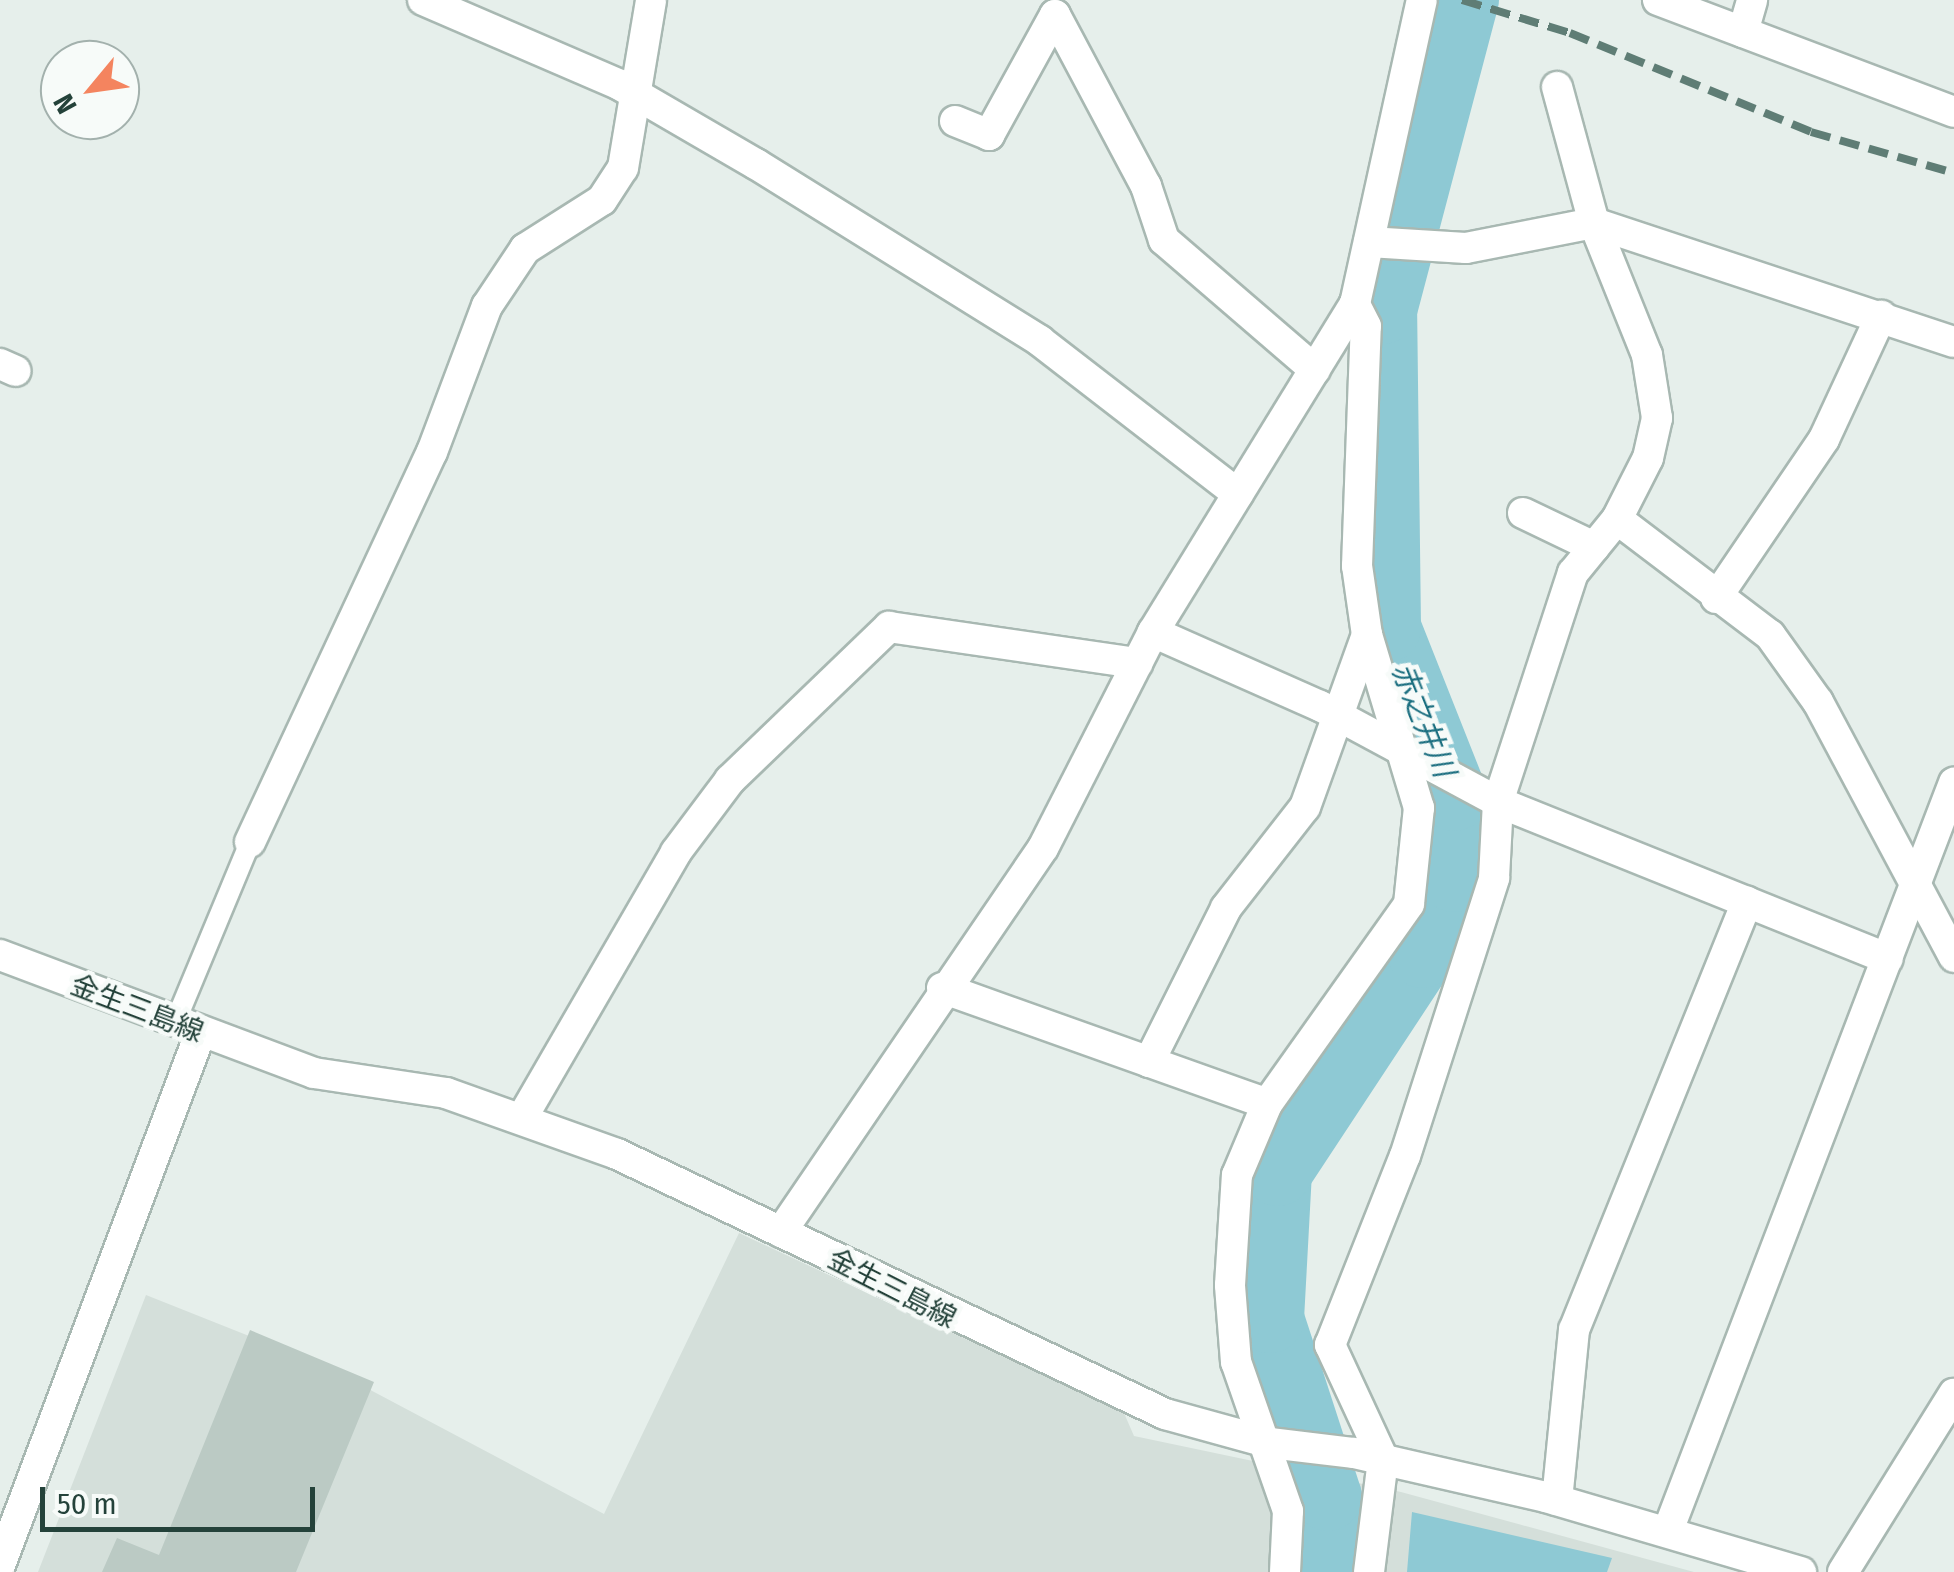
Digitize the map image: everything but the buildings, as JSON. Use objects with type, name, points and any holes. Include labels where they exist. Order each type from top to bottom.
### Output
[{"type":"street","points":[[423,0],[636,98],[1040,341],[1238,494]]},
{"type":"street","points":[[250,842],[432,452],[487,306],[525,249],[602,200],[622,168],[650,0]]},
{"type":"street","points":[[781,1232],[942,988],[1043,848],[1153,632],[1355,304],[1378,242],[1422,0]]},
{"type":"street","points":[[1658,0],[1954,112]]},
{"type":"street","points":[[1743,32],[1752,0]]},
{"type":"street","points":[[955,121],[989,134],[1055,16],[1146,186],[1164,240],[1315,370]]},
{"type":"street","points":[[1369,1572],[1368,1456],[1330,1345],[1405,1156],[1494,878],[1498,802],[1573,573],[1618,518],[1648,458],[1658,418],[1647,355],[1594,223],[1557,87]]},
{"type":"street","points":[[1378,242],[1466,248],[1594,223],[1954,342]]},
{"type":"street","points":[[1286,1572],[1288,1511],[1280,1444],[1236,1362],[1230,1284],[1237,1174],[1267,1104],[1409,904],[1419,808],[1415,757],[1367,635],[1356,566],[1366,326],[1355,304]]},
{"type":"street","points":[[1716,598],[1824,440],[1881,316]]},
{"type":"street","points":[[1523,512],[1594,547]]},
{"type":"street","points":[[1618,518],[1716,598],[1770,636],[1818,702],[1954,957]]},
{"type":"street","points":[[522,1118],[676,852],[730,780],[889,627],[1137,663]]},
{"type":"street","points":[[1153,632],[1337,715],[1498,802],[1888,959]]},
{"type":"street","points":[[1149,1062],[1226,908],[1305,806],[1367,635]]},
{"type":"street","points":[[1668,1528],[1954,783]]},
{"type":"street","points":[[1557,1500],[1574,1330],[1747,902]]},
{"type":"street","name":"金生三島線","points":[[0,955],[187,1030],[314,1073],[446,1093],[522,1118],[781,1232],[1165,1414],[1280,1444],[1368,1456],[1557,1500],[1668,1528],[1801,1572]]},
{"type":"street","points":[[942,988],[1267,1104]]},
{"type":"street","points":[[0,1565],[187,1030]]},
{"type":"street","points":[[1843,1572],[1954,1394]]},
{"type":"lane","points":[[187,1030],[250,842]]},
{"type":"shaded area","points":[[739,1233],[1124,1413],[1134,1436],[1401,1492],[1694,1572],[38,1572],[146,1295],[327,1367],[604,1514]]},
{"type":"water","points":[[1412,1512],[1612,1558],[1607,1572],[1407,1572]]},
{"type":"waterway","name":"赤之井川","points":[[1323,1572],[1328,1497],[1270,1319],[1278,1172],[1422,954],[1454,878],[1454,797],[1387,628],[1383,310],[1465,0]]},
{"type":"railway","points":[[1462,0],[1570,33],[1811,132],[1954,173]]}]
